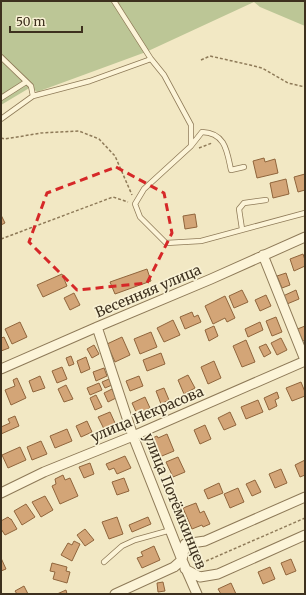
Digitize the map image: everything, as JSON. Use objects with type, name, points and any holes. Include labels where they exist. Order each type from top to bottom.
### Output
[{"type":"street","name":"Весенняя улица","points":[[1,369],[97,327],[211,280],[262,255],[305,237]]},
{"type":"street","points":[[262,255],[305,361]]},
{"type":"street","name":"улица Потёмкинцев","points":[[97,327],[133,436],[197,594]]},
{"type":"street","name":"улица Некрасова","points":[[1,493],[44,472],[133,436],[305,361]]},
{"type":"street","points":[[115,594],[174,567],[182,560],[185,544],[205,541],[305,497]]},
{"type":"street","points":[[174,567],[186,569],[200,577],[218,574],[305,535]]},
{"type":"lane","points":[[114,1],[151,58],[164,75],[191,125],[191,146]]},
{"type":"lane","points":[[1,57],[31,86],[34,96]]},
{"type":"lane","points":[[1,119],[34,96],[90,81],[151,58]]},
{"type":"lane","points":[[1,98],[26,82]]},
{"type":"lane","points":[[244,167],[231,170],[226,148],[221,139],[212,134],[202,132],[191,146],[144,189],[136,204],[140,217],[166,243],[201,241],[305,213]]},
{"type":"lane","points":[[242,229],[239,208],[244,203],[266,200]]},
{"type":"lane","points":[[104,562],[122,546],[135,540],[171,530]]},
{"type":"path","points":[[201,60],[210,56],[262,68],[288,83],[305,87]]},
{"type":"path","points":[[1,138],[5,139],[41,133],[79,132],[99,139],[115,156],[136,204]]},
{"type":"path","points":[[182,154],[221,139]]},
{"type":"path","points":[[1,239],[113,197],[136,204]]},
{"type":"path","points":[[195,566],[305,518]]},
{"type":"highlighted area","points":[[116,167],[164,193],[172,233],[147,283],[77,290],[29,242],[47,193]]},
{"type":"green space","points":[[1,1],[305,1],[305,26],[260,7],[254,2],[146,52],[37,92],[31,87],[1,105]]},
{"type":"building","points":[[264,158],[265,162],[275,159],[278,173],[257,178],[253,161]]},
{"type":"building","points":[[305,174],[305,190],[298,192],[294,177]]},
{"type":"building","points":[[286,179],[289,194],[273,198],[270,183]]},
{"type":"building","points":[[195,214],[197,227],[185,229],[183,216]]},
{"type":"building","points":[[1,215],[5,223],[1,225]]},
{"type":"building","points":[[303,254],[305,266],[294,271],[290,259]]},
{"type":"building","points":[[147,269],[151,281],[115,294],[110,282]]},
{"type":"building","points":[[286,273],[290,285],[282,288],[277,276]]},
{"type":"building","points":[[62,274],[67,286],[43,297],[37,285]]},
{"type":"building","points":[[242,290],[248,302],[234,308],[229,296]]},
{"type":"building","points":[[296,290],[299,299],[287,304],[283,296]]},
{"type":"building","points":[[74,293],[80,305],[70,310],[64,298]]},
{"type":"building","points":[[266,295],[271,306],[260,311],[255,300]]},
{"type":"building","points":[[225,296],[235,318],[227,322],[225,318],[213,324],[205,306]]},
{"type":"building","points":[[192,312],[194,317],[198,315],[201,322],[185,329],[180,317]]},
{"type":"building","points":[[276,317],[282,332],[272,336],[266,321]]},
{"type":"building","points":[[173,320],[180,335],[164,342],[157,328]]},
{"type":"building","points":[[20,322],[27,337],[12,344],[5,329]]},
{"type":"building","points":[[260,322],[263,330],[248,337],[245,329]]},
{"type":"building","points":[[214,326],[218,336],[209,341],[205,330]]},
{"type":"building","points":[[305,326],[305,340],[303,341],[295,330]]},
{"type":"building","points":[[151,332],[157,347],[140,354],[134,339]]},
{"type":"building","points":[[4,337],[9,348],[1,351],[1,338]]},
{"type":"building","points":[[122,337],[130,355],[115,362],[107,344]]},
{"type":"building","points":[[281,338],[287,350],[277,355],[271,343]]},
{"type":"building","points":[[246,340],[255,362],[242,367],[233,346]]},
{"type":"building","points":[[266,344],[271,353],[264,357],[259,347]]},
{"type":"building","points":[[94,345],[99,354],[92,358],[87,349]]},
{"type":"building","points":[[161,353],[165,364],[147,371],[143,360]]},
{"type":"building","points":[[71,356],[74,364],[69,366],[66,358]]},
{"type":"building","points":[[86,357],[90,369],[81,373],[77,361]]},
{"type":"building","points":[[214,361],[221,378],[208,384],[201,367]]},
{"type":"building","points":[[62,367],[67,379],[57,383],[52,371]]},
{"type":"building","points":[[104,368],[107,376],[96,381],[93,372]]},
{"type":"building","points":[[188,375],[195,388],[184,394],[178,380]]},
{"type":"building","points":[[40,376],[45,388],[33,392],[29,381]]},
{"type":"building","points":[[139,376],[143,386],[130,391],[126,381]]},
{"type":"building","points":[[17,378],[26,398],[11,405],[5,390],[15,386],[13,380]]},
{"type":"building","points":[[109,379],[112,385],[105,388],[102,382]]},
{"type":"building","points":[[301,382],[305,396],[292,401],[286,388]]},
{"type":"building","points":[[99,383],[102,390],[90,395],[87,388]]},
{"type":"building","points":[[66,385],[73,399],[64,402],[58,389]]},
{"type":"building","points":[[164,388],[169,400],[161,404],[156,391]]},
{"type":"building","points":[[112,389],[116,398],[108,402],[104,393]]},
{"type":"building","points":[[277,392],[279,398],[275,400],[277,406],[269,410],[264,398]]},
{"type":"building","points":[[96,395],[102,407],[95,410],[90,398]]},
{"type":"building","points":[[145,397],[150,408],[137,414],[132,403]]},
{"type":"building","points":[[258,400],[263,412],[246,419],[241,407]]},
{"type":"building","points":[[110,412],[115,423],[104,429],[98,417]]},
{"type":"building","points":[[230,412],[236,425],[224,430],[218,418]]},
{"type":"building","points":[[15,416],[19,426],[1,434],[1,427],[10,423],[8,419]]},
{"type":"building","points":[[87,421],[92,432],[81,437],[76,426]]},
{"type":"building","points":[[205,425],[211,439],[200,444],[194,430]]},
{"type":"building","points":[[67,429],[72,441],[55,448],[50,436]]},
{"type":"building","points":[[167,434],[174,451],[157,458],[156,455],[152,457],[146,441],[157,436],[158,438]]},
{"type":"building","points":[[41,441],[47,454],[32,460],[27,447]]},
{"type":"building","points":[[20,447],[26,460],[8,468],[2,455]]},
{"type":"building","points":[[125,456],[131,468],[117,474],[114,468],[109,470],[106,464]]},
{"type":"building","points":[[178,457],[185,472],[173,477],[166,462]]},
{"type":"building","points":[[305,460],[305,475],[300,477],[295,465]]},
{"type":"building","points":[[90,463],[94,474],[84,478],[79,467]]},
{"type":"building","points":[[281,469],[287,483],[275,488],[269,474]]},
{"type":"building","points":[[63,475],[65,480],[70,478],[78,496],[60,504],[52,486],[56,484],[55,479]]},
{"type":"building","points":[[124,478],[129,491],[117,495],[112,482]]},
{"type":"building","points":[[255,480],[261,492],[252,496],[246,484]]},
{"type":"building","points":[[219,483],[223,493],[208,499],[204,490]]},
{"type":"building","points":[[238,488],[244,502],[230,508],[224,494]]},
{"type":"building","points":[[45,496],[53,510],[41,517],[32,502]]},
{"type":"building","points":[[196,503],[200,513],[204,511],[210,524],[192,529],[183,508]]},
{"type":"building","points":[[26,504],[35,517],[22,525],[14,511]]},
{"type":"building","points":[[8,517],[17,529],[5,535],[1,529],[1,521]]},
{"type":"building","points":[[117,517],[123,534],[109,539],[102,522]]},
{"type":"building","points":[[148,517],[151,524],[132,532],[129,525]]},
{"type":"building","points":[[85,529],[94,540],[85,546],[77,535]]},
{"type":"building","points":[[74,541],[80,544],[72,561],[61,555],[68,543],[72,545]]},
{"type":"building","points":[[154,546],[160,560],[142,568],[137,558],[143,556],[141,552]]},
{"type":"building","points":[[1,558],[6,569],[1,571]]},
{"type":"building","points":[[291,559],[296,571],[286,575],[281,563]]},
{"type":"building","points":[[52,563],[67,567],[66,571],[70,572],[67,583],[53,579],[55,572],[50,571]]},
{"type":"building","points":[[270,567],[275,579],[263,584],[258,572]]},
{"type":"building","points":[[163,582],[165,591],[158,592],[157,583]]},
{"type":"building","points":[[231,583],[236,594],[221,594],[218,589]]},
{"type":"building","points":[[24,586],[28,594],[17,594],[15,591]]},
{"type":"building","points":[[66,590],[67,594],[57,594]]}]
